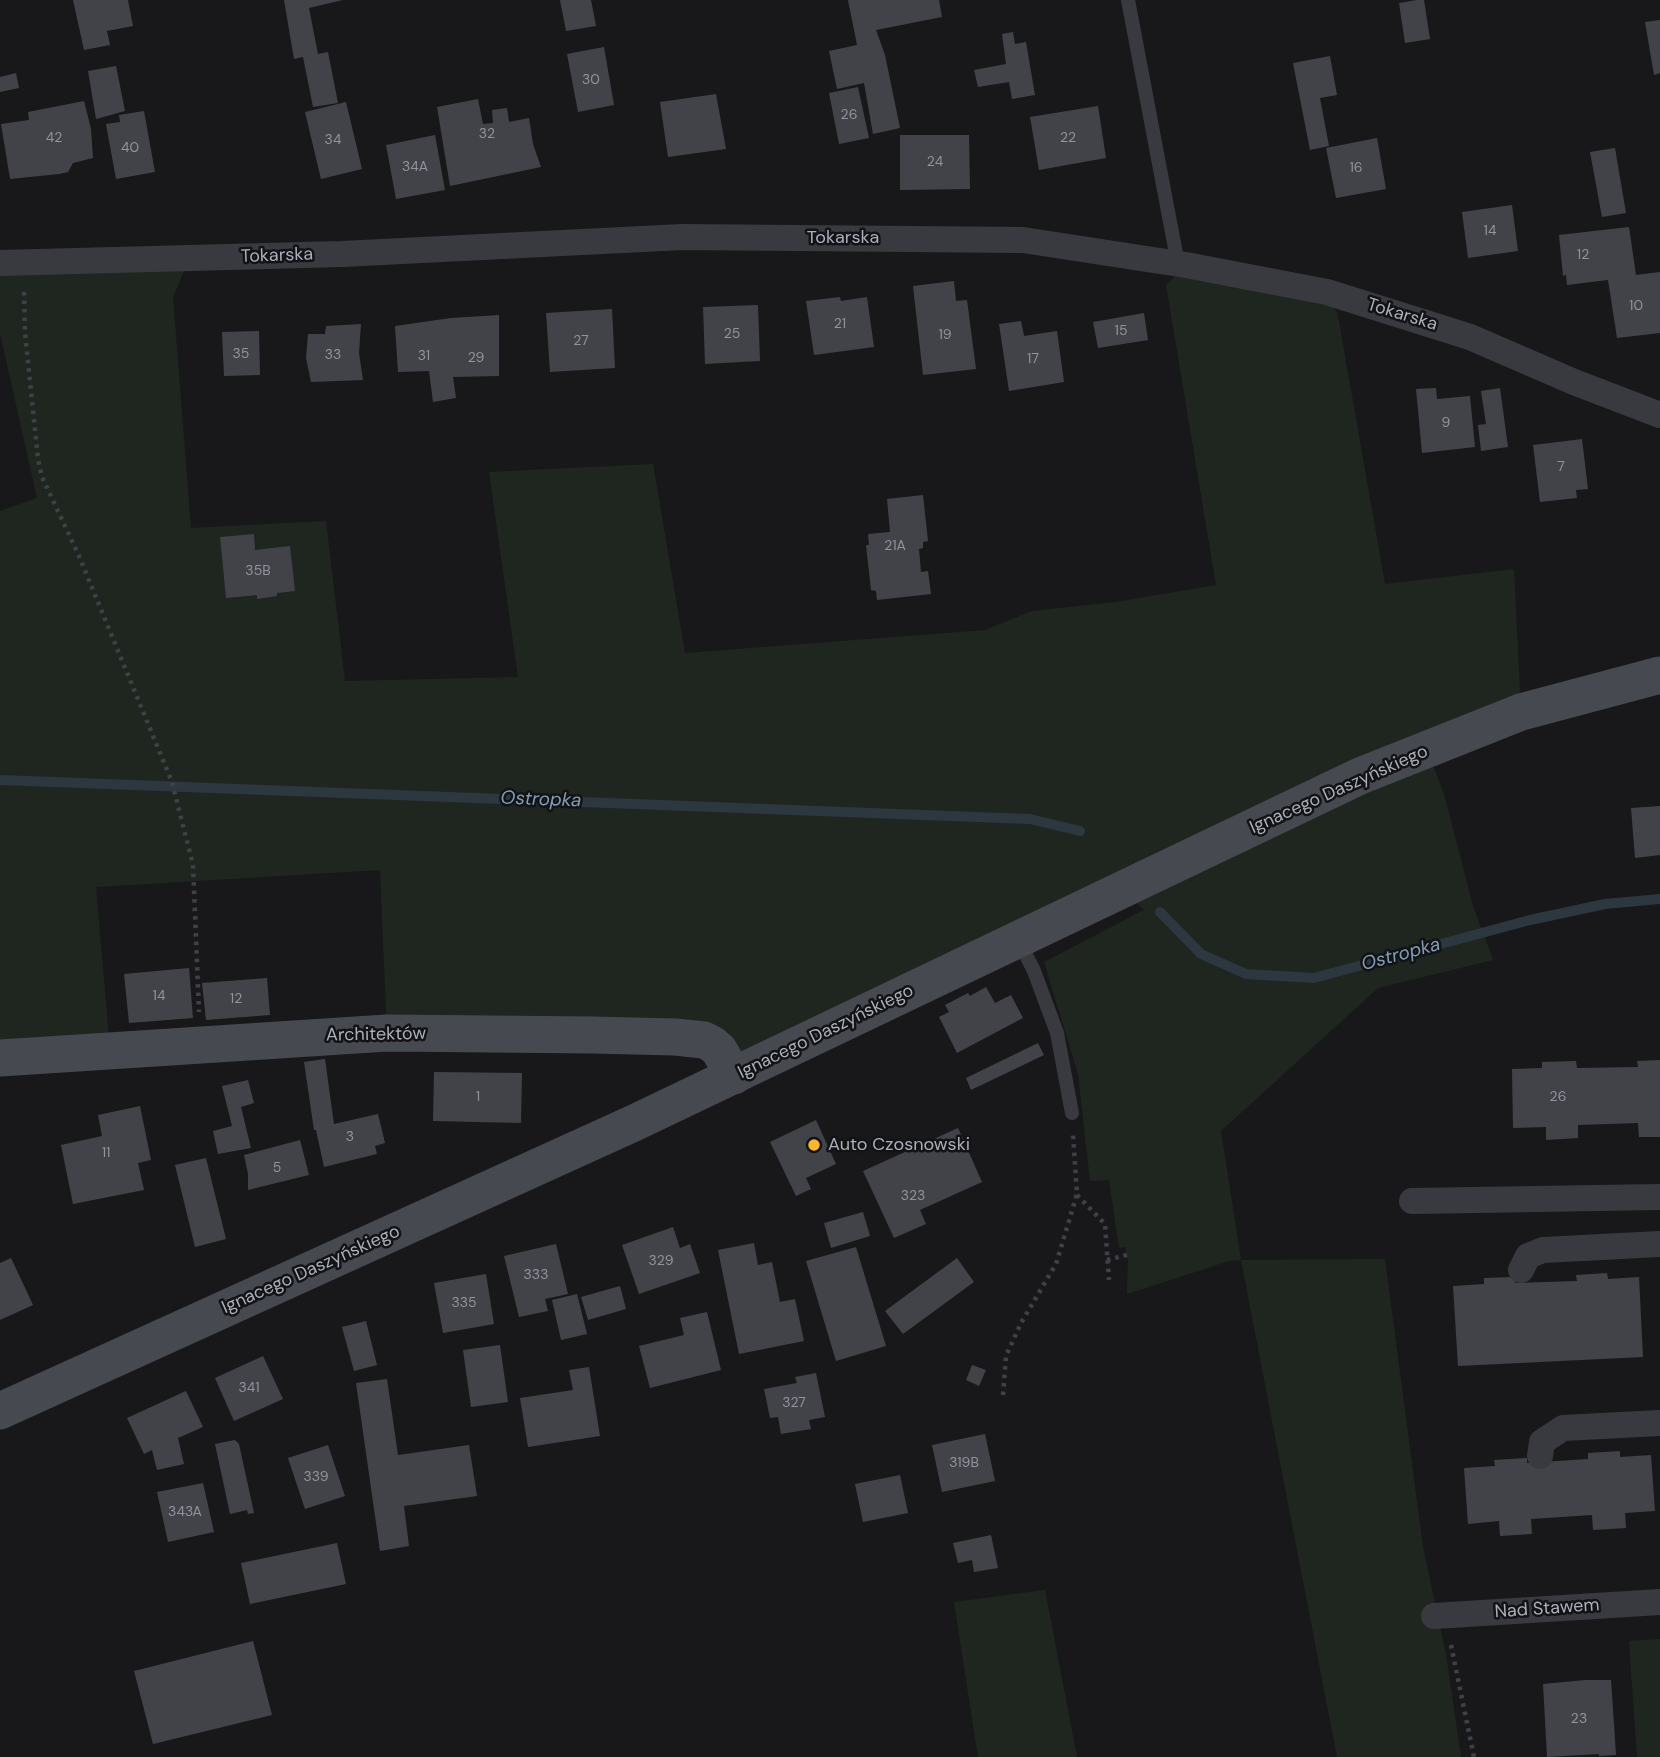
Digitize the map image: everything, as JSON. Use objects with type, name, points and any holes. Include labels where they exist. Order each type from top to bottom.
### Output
[{"type":"main road","name":"Ignacego Daszyńskiego","points":[[0,1411],[734,1076],[1360,776],[1521,712],[1660,676]]},
{"type":"main road","name":"Architektów","points":[[0,1058],[307,1036],[387,1033],[615,1035],[704,1040],[719,1050],[734,1076]]},
{"type":"street","name":"Tokarska","points":[[12,263],[342,254],[682,237],[1023,240],[1178,264],[1327,292],[1470,337],[1574,382],[1660,415]]},
{"type":"street","points":[[1412,1201],[1660,1197]]},
{"type":"street","points":[[1521,1270],[1528,1256],[1543,1250],[1660,1244]]},
{"type":"street","points":[[1540,1456],[1542,1443],[1563,1428],[1660,1423]]},
{"type":"street","name":"Nad Stawem","points":[[1440,1616],[1660,1602]]},
{"type":"lane","points":[[1128,0],[1178,264]]},
{"type":"lane","points":[[1019,940],[1034,971],[1057,1033],[1072,1113]]},
{"type":"path","points":[[12,263],[25,333],[37,459],[42,477],[85,568],[172,782],[193,865],[200,1025]]},
{"type":"path","points":[[1003,1395],[1006,1356],[1021,1323],[1056,1264],[1077,1194],[1072,1113]]},
{"type":"path","points":[[1077,1194],[1105,1224],[1109,1280]]},
{"type":"path","points":[[1107,1260],[1127,1255]]},
{"type":"path","points":[[1440,1616],[1474,1757]]},
{"type":"shaded area","points":[[189,259],[173,297],[191,528],[326,521],[345,681],[518,677],[489,472],[653,464],[685,653],[985,630],[1032,611],[1116,602],[1216,585],[1166,285],[1186,265],[1327,292],[1338,316],[1385,584],[1514,569],[1521,712],[1427,750],[1444,794],[1473,906],[1493,960],[1378,988],[1221,1131],[1241,1260],[1229,1261],[1127,1294],[1128,1259],[1125,1247],[1119,1248],[1109,1180],[1090,1181],[1078,1074],[1044,962],[1144,910],[1124,890],[734,1076],[724,1057],[387,1033],[380,870],[96,887],[110,1050],[0,1058],[0,511],[37,498],[0,333],[0,265]]},
{"type":"shaded area","points":[[1385,1259],[1423,1547],[1446,1654],[1461,1757],[1337,1757],[1241,1260]]},
{"type":"shaded area","points":[[1045,1590],[1077,1757],[978,1757],[954,1602]]},
{"type":"shaded area","points":[[1660,1639],[1660,1757],[1637,1757],[1629,1641]]},
{"type":"building","points":[[73,0],[128,0],[133,26],[107,31],[110,45],[84,50]]},
{"type":"building","points":[[284,0],[343,0],[309,8],[318,54],[328,52],[338,103],[313,107],[303,57],[294,59]]},
{"type":"building","points":[[560,0],[591,0],[596,26],[566,31]]},
{"type":"building","points":[[848,0],[939,0],[942,17],[876,30],[885,55],[900,128],[873,134],[864,83],[837,89],[829,51],[857,45]]},
{"type":"building","points":[[1424,0],[1430,39],[1405,43],[1399,3]]},
{"type":"building","points":[[1660,20],[1660,73],[1654,75],[1645,22]]},
{"type":"building","points":[[1013,32],[1015,44],[1026,42],[1035,95],[1012,99],[1009,82],[978,87],[974,70],[1006,64],[1002,34]]},
{"type":"building","points":[[604,47],[614,105],[578,112],[567,54]]},
{"type":"building","points":[[1330,56],[1337,95],[1320,98],[1329,146],[1310,150],[1293,63]]},
{"type":"building","points":[[116,66],[125,111],[96,119],[88,71]]},
{"type":"building","points":[[16,73],[19,88],[0,92],[0,77]]},
{"type":"building","points":[[858,87],[869,138],[839,144],[829,93]]},
{"type":"building","points":[[716,94],[726,149],[668,157],[660,102]]},
{"type":"building","points":[[478,99],[483,124],[493,123],[492,110],[507,108],[509,122],[529,118],[533,144],[541,167],[450,186],[437,107]]},
{"type":"building","points":[[84,101],[91,129],[93,158],[73,163],[68,172],[10,179],[1,124],[29,120],[28,112]]},
{"type":"building","points":[[346,102],[362,169],[321,179],[305,112]]},
{"type":"building","points":[[1098,106],[1106,158],[1039,170],[1030,117]]},
{"type":"building","points":[[144,111],[155,172],[116,179],[106,124],[120,122],[119,115]]},
{"type":"building","points":[[435,135],[445,190],[396,199],[386,145]]},
{"type":"building","points":[[900,135],[969,135],[970,189],[900,190]]},
{"type":"building","points":[[1377,138],[1386,189],[1336,198],[1326,148]]},
{"type":"building","points":[[1615,148],[1626,213],[1602,217],[1590,152]]},
{"type":"building","points":[[1512,205],[1518,251],[1468,258],[1462,212]]},
{"type":"building","points":[[1629,227],[1636,275],[1660,272],[1660,333],[1617,338],[1608,280],[1567,285],[1566,275],[1563,276],[1559,235]]},
{"type":"building","points":[[954,281],[956,301],[967,300],[976,369],[923,375],[913,286]]},
{"type":"building","points":[[840,297],[841,301],[867,297],[874,347],[814,355],[806,301]]},
{"type":"building","points":[[758,305],[760,361],[705,364],[703,307]]},
{"type":"building","points":[[612,309],[615,368],[550,372],[546,313]]},
{"type":"building","points":[[1144,313],[1148,340],[1098,348],[1093,322]]},
{"type":"building","points":[[499,315],[499,376],[453,377],[456,398],[433,402],[429,371],[398,372],[395,326]]},
{"type":"building","points":[[1021,321],[1024,336],[1057,331],[1064,382],[1009,391],[999,324]]},
{"type":"building","points":[[361,324],[359,353],[363,380],[311,382],[306,358],[308,334],[325,334],[326,326]]},
{"type":"building","points":[[259,331],[260,375],[224,376],[222,332]]},
{"type":"building","points":[[1436,388],[1437,399],[1470,396],[1475,447],[1422,453],[1416,389]]},
{"type":"building","points":[[1500,388],[1508,447],[1481,451],[1478,425],[1486,424],[1481,391]]},
{"type":"building","points":[[1582,439],[1588,489],[1576,490],[1577,498],[1540,502],[1533,445]]},
{"type":"building","points":[[923,495],[928,541],[923,542],[923,548],[919,549],[921,572],[928,571],[931,594],[877,600],[876,591],[871,590],[866,545],[869,545],[868,534],[890,532],[887,499]]},
{"type":"building","points":[[254,534],[255,550],[290,546],[295,591],[257,599],[257,595],[226,598],[220,537]]},
{"type":"building","points":[[1660,806],[1660,855],[1635,858],[1631,808]]},
{"type":"building","points":[[189,968],[193,1018],[129,1023],[124,974]]},
{"type":"building","points":[[267,978],[270,1015],[206,1020],[202,983]]},
{"type":"building","points":[[986,987],[995,1003],[1011,995],[1023,1018],[957,1053],[939,1017],[949,1012],[945,1005]]},
{"type":"building","points":[[1038,1043],[1044,1055],[971,1090],[966,1078]]},
{"type":"building","points":[[325,1059],[334,1124],[378,1114],[385,1143],[375,1146],[377,1154],[324,1167],[314,1130],[304,1062]]},
{"type":"building","points":[[1660,1060],[1660,1137],[1639,1137],[1638,1123],[1578,1125],[1578,1138],[1546,1140],[1546,1127],[1513,1128],[1512,1069],[1542,1068],[1542,1062],[1576,1061],[1577,1068],[1638,1067],[1637,1061]]},
{"type":"building","points":[[434,1072],[522,1073],[521,1123],[433,1121]]},
{"type":"building","points":[[248,1080],[254,1103],[241,1107],[251,1148],[218,1154],[213,1131],[232,1126],[222,1086]]},
{"type":"building","points":[[140,1106],[151,1160],[138,1163],[144,1190],[73,1204],[61,1145],[102,1136],[98,1115]]},
{"type":"building","points":[[816,1120],[836,1164],[806,1178],[811,1189],[796,1196],[770,1142]]},
{"type":"building","points":[[958,1128],[982,1182],[920,1210],[926,1224],[894,1238],[863,1171]]},
{"type":"building","points":[[300,1140],[309,1175],[248,1190],[244,1155]]},
{"type":"building","points":[[206,1158],[226,1239],[195,1247],[175,1165]]},
{"type":"building","points":[[863,1212],[870,1236],[831,1248],[824,1223]]},
{"type":"building","points":[[673,1227],[680,1248],[690,1244],[700,1273],[639,1294],[622,1245]]},
{"type":"building","points":[[754,1243],[758,1265],[772,1262],[780,1302],[795,1299],[804,1341],[739,1354],[718,1250]]},
{"type":"building","points":[[556,1244],[568,1294],[545,1299],[548,1311],[519,1317],[504,1256]]},
{"type":"building","points":[[856,1247],[886,1346],[836,1361],[806,1261]]},
{"type":"building","points":[[11,1258],[33,1305],[0,1320],[0,1263]]},
{"type":"building","points":[[957,1258],[974,1282],[903,1334],[885,1311]]},
{"type":"building","points":[[1607,1273],[1608,1279],[1639,1277],[1643,1357],[1458,1366],[1453,1286],[1484,1284],[1484,1278],[1514,1277],[1515,1283],[1577,1281],[1576,1275]]},
{"type":"building","points":[[486,1274],[494,1324],[443,1333],[434,1283]]},
{"type":"building","points":[[620,1286],[626,1309],[588,1320],[581,1297]]},
{"type":"building","points":[[577,1294],[587,1334],[561,1340],[552,1300]]},
{"type":"building","points":[[707,1312],[721,1370],[650,1388],[639,1346],[684,1335],[680,1318]]},
{"type":"building","points":[[366,1321],[377,1365],[354,1371],[342,1327]]},
{"type":"building","points":[[500,1345],[508,1402],[471,1407],[463,1350]]},
{"type":"building","points":[[263,1356],[283,1399],[234,1421],[215,1378]]},
{"type":"building","points":[[972,1365],[986,1370],[979,1386],[966,1380]]},
{"type":"building","points":[[589,1367],[600,1436],[528,1447],[520,1398],[573,1390],[569,1370]]},
{"type":"building","points":[[816,1373],[825,1417],[809,1420],[811,1429],[781,1434],[778,1417],[770,1418],[764,1389],[797,1383],[795,1377]]},
{"type":"building","points":[[387,1379],[398,1455],[469,1445],[477,1496],[404,1506],[409,1546],[380,1551],[356,1383]]},
{"type":"building","points":[[186,1391],[203,1427],[178,1438],[184,1464],[157,1470],[152,1450],[144,1454],[127,1418]]},
{"type":"building","points":[[985,1434],[995,1481],[942,1492],[932,1445]]},
{"type":"building","points":[[235,1440],[239,1444],[254,1513],[248,1514],[247,1510],[230,1514],[215,1444]]},
{"type":"building","points":[[328,1445],[345,1496],[305,1509],[288,1458]]},
{"type":"building","points":[[1620,1451],[1620,1457],[1651,1455],[1655,1511],[1625,1513],[1626,1528],[1593,1530],[1592,1515],[1531,1519],[1532,1534],[1500,1536],[1499,1521],[1468,1524],[1464,1468],[1495,1466],[1494,1460],[1527,1458],[1527,1463],[1588,1459],[1588,1453]]},
{"type":"building","points":[[900,1475],[908,1513],[863,1522],[855,1484]]},
{"type":"building","points":[[203,1483],[214,1532],[168,1542],[157,1492]]},
{"type":"building","points":[[991,1535],[998,1568],[974,1572],[972,1560],[958,1563],[953,1543]]},
{"type":"building","points":[[337,1543],[346,1584],[250,1604],[241,1563]]},
{"type":"building","points":[[253,1641],[272,1715],[153,1744],[134,1671]]},
{"type":"building","points":[[1611,1680],[1616,1755],[1547,1757],[1543,1684]]},
{"type":"waterway","name":"Ostropka","points":[[0,780],[1030,819],[1080,831]]},
{"type":"waterway","name":"Ostropka","points":[[1160,912],[1201,954],[1246,974],[1314,978],[1530,920],[1605,904],[1660,899]]},
{"type":"place","name":"Auto Czosnowski","points":[[814,1145]]}]
